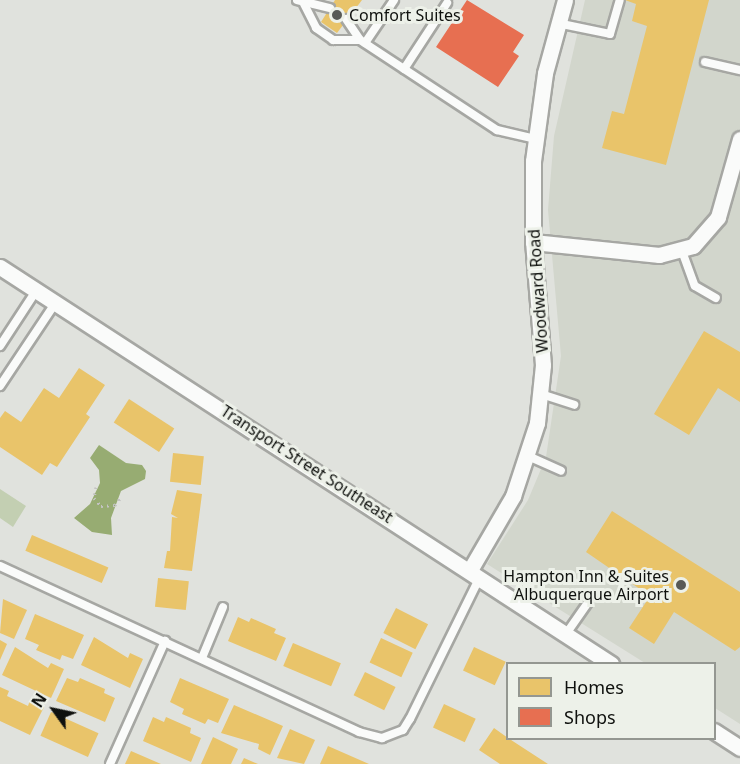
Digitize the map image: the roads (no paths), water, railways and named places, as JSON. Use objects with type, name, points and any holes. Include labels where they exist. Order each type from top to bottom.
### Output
[{"type":"street","name":"Woodward Road","points":[[475,573],[528,456],[542,394],[543,336],[533,242],[535,139],[545,73],[565,0]]},
{"type":"street","points":[[533,242],[659,255],[682,251],[703,238],[718,217],[740,139]]},
{"type":"street","name":"Transport Street Southeast","points":[[0,267],[36,291],[56,301],[609,662]]},
{"type":"street","points":[[716,732],[740,748]]},
{"type":"lane","points":[[362,41],[394,0]]},
{"type":"lane","points":[[557,23],[610,34],[620,0]]},
{"type":"lane","points":[[300,2],[316,28],[333,40],[362,41]]},
{"type":"lane","points":[[300,2],[330,8]]},
{"type":"lane","points":[[404,69],[447,3]]},
{"type":"lane","points":[[346,20],[362,41],[497,130],[535,139]]},
{"type":"lane","points":[[705,62],[740,70]]},
{"type":"lane","points":[[682,251],[695,286],[716,298]]},
{"type":"lane","points":[[0,346],[36,291]]},
{"type":"lane","points":[[0,386],[56,301]]},
{"type":"lane","points":[[542,394],[574,405]]},
{"type":"lane","points":[[528,456],[561,471]]},
{"type":"lane","points":[[0,566],[359,732],[382,738],[403,729],[410,719],[453,630],[475,573]]},
{"type":"lane","points":[[566,634],[589,601]]},
{"type":"lane","points":[[202,658],[224,608]]},
{"type":"lane","points":[[110,764],[165,641]]},
{"type":"place","name":"Comfort Suites","points":[[337,15]]},
{"type":"place","name":"Hampton Inn & Suites Albuquerque Airport","points":[[681,585]]}]
